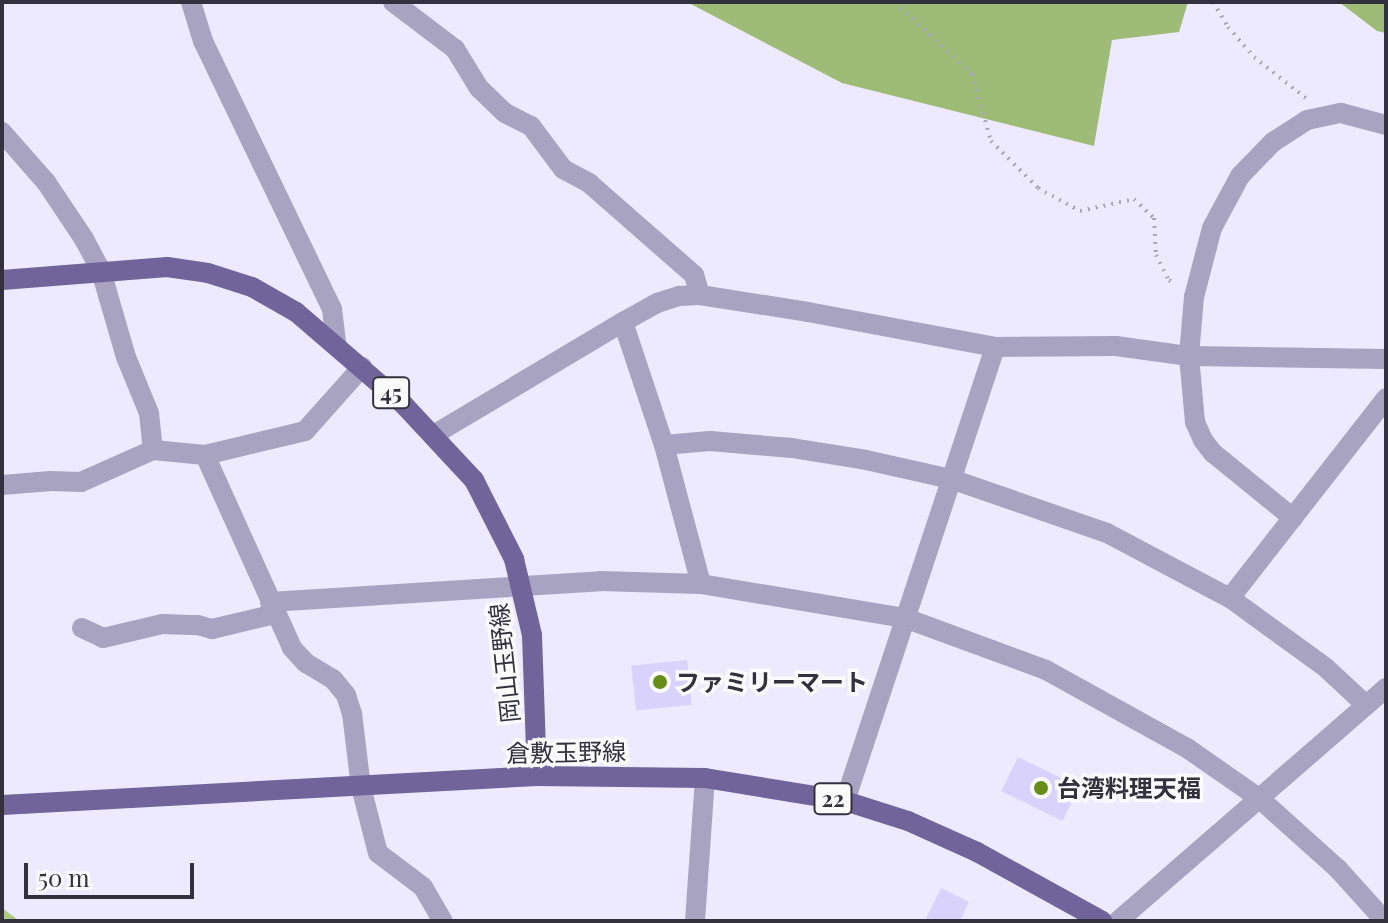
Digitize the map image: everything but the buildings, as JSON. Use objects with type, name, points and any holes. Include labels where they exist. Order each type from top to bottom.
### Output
[{"type":"main road","name":"岡山玉野線","points":[[2,280],[167,267],[208,273],[252,287],[285,305],[336,344],[435,434],[474,480],[501,528],[522,585],[532,635],[537,776]]},
{"type":"main road","name":"倉敷玉野線","points":[[2,805],[537,776],[705,778],[845,801],[908,821],[977,852],[1102,921]]},
{"type":"street","points":[[191,2],[203,41],[332,309],[336,344]]},
{"type":"street","points":[[393,2],[455,49],[479,88],[505,113],[531,126],[563,169],[589,183],[694,275],[700,295]]},
{"type":"street","points":[[1293,518],[1213,453],[1203,440],[1195,422],[1189,356],[1194,297],[1212,228],[1240,176],[1273,142],[1307,120],[1341,113],[1386,125]]},
{"type":"street","points":[[2,132],[46,182],[101,271],[126,357],[149,413],[153,450]]},
{"type":"street","points":[[435,434],[657,303],[700,295],[995,347],[1116,346],[1189,356],[1386,359]]},
{"type":"street","points":[[623,322],[664,445],[701,584]]},
{"type":"street","points":[[845,801],[995,347]]},
{"type":"street","points":[[2,485],[81,482],[153,450],[205,455],[305,431],[362,367]]},
{"type":"street","points":[[1230,598],[1386,398]]},
{"type":"street","points":[[664,445],[710,441],[792,448],[951,479],[1107,533],[1230,598],[1325,667],[1366,705]]},
{"type":"street","points":[[205,455],[292,648],[306,663],[333,679],[346,695],[352,713],[361,787],[378,853],[423,887],[443,921]]},
{"type":"street","points":[[82,628],[103,638],[162,624],[198,625],[212,629],[272,608],[522,585],[600,581],[701,584],[905,618],[1046,670],[1187,748],[1260,799],[1338,869],[1386,921]]},
{"type":"street","points":[[1118,921],[1386,688]]},
{"type":"street","points":[[695,921],[705,778]]},
{"type":"path","points":[[894,2],[972,74],[991,141],[1038,188],[1080,211],[1134,199],[1154,218],[1156,255],[1169,280],[1194,297]]},
{"type":"path","points":[[1213,2],[1228,27],[1254,57],[1327,116]]},
{"type":"green space","points":[[687,2],[1188,2],[1179,32],[1112,40],[1094,146],[842,83]]},
{"type":"green space","points":[[1339,2],[1386,2],[1386,33],[1377,31]]},
{"type":"waterway","points":[[2,912],[14,921]]},
{"type":"place","name":"ファミリーマート","points":[[660,682]]},
{"type":"place","name":"台湾料理天福","points":[[1041,788]]}]
